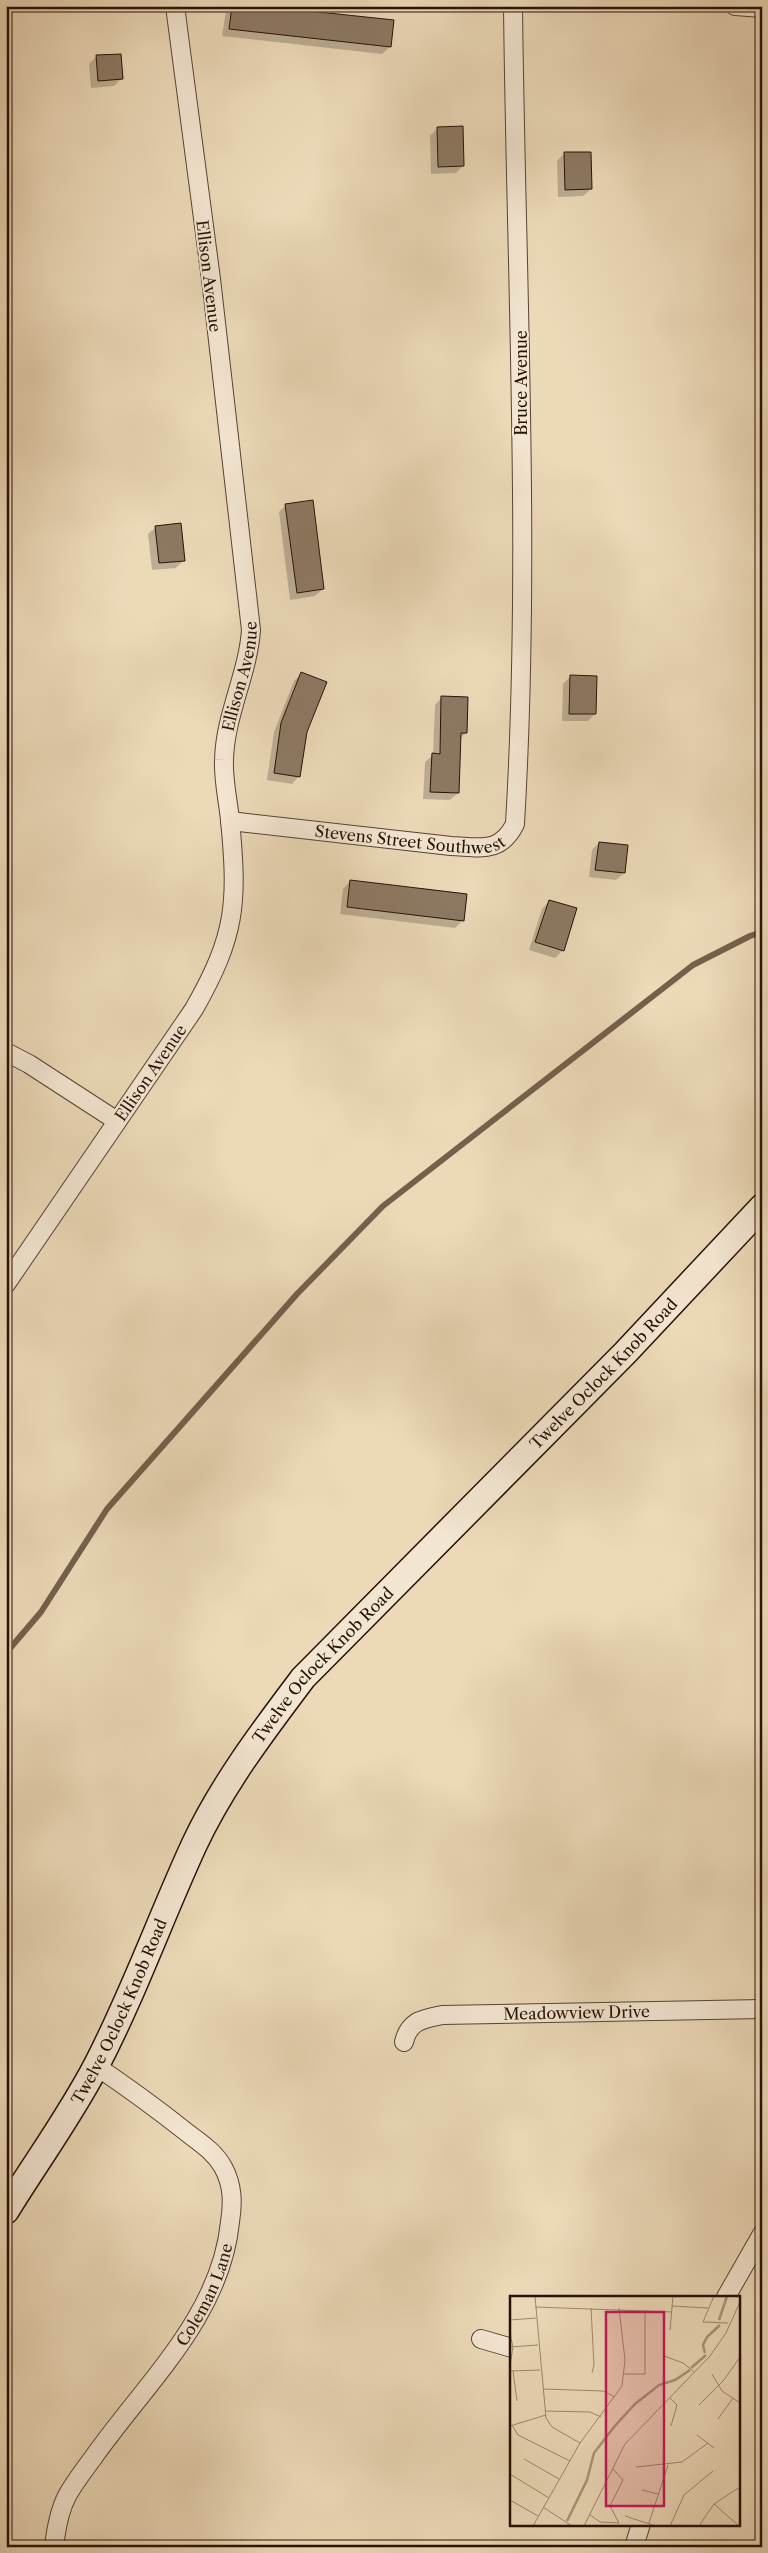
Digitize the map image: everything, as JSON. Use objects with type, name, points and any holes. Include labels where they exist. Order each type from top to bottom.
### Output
[{"type":"street","name":"Ellison Avenue","points":[[6,1284],[194,1009],[214,973],[226,943],[233,912],[235,880],[224,761],[226,736],[250,653],[252,630],[212,288],[175,6]]},
{"type":"street","name":"Bruce Avenue","points":[[513,6],[521,328],[522,607],[519,760]]},
{"type":"street","points":[[735,6],[762,8]]},
{"type":"street","name":"Stevens Street Southwest","points":[[230,821],[451,846],[488,847],[499,844],[509,837],[516,824],[519,760]]},
{"type":"street","points":[[6,1052],[29,1064],[117,1122]]},
{"type":"street","name":"Twelve Oclock Knob Road","points":[[6,2211],[96,2066],[136,1982],[195,1844],[224,1790],[258,1737],[303,1678],[611,1367],[762,1207]]},
{"type":"street","name":"Meadowview Drive","points":[[404,2042],[407,2032],[413,2023],[442,2015],[762,2009]]},
{"type":"street","name":"Coleman Lane","points":[[54,2547],[57,2523],[67,2496],[100,2448],[182,2341],[204,2305],[220,2268],[229,2237],[232,2204],[226,2176],[212,2152],[144,2098],[96,2066]]},
{"type":"street","points":[[727,2296],[762,2234]]},
{"type":"street","points":[[481,2339],[510,2347]]},
{"type":"street","points":[[634,2547],[639,2526]]},
{"type":"building","points":[[232,6],[262,6],[394,20],[391,47],[229,29]]},
{"type":"building","points":[[121,54],[123,79],[98,81],[96,55]]},
{"type":"building","points":[[463,126],[464,166],[438,167],[437,127]]},
{"type":"building","points":[[564,152],[591,152],[592,189],[565,190]]},
{"type":"building","points":[[313,500],[324,589],[297,593],[285,504]]},
{"type":"building","points":[[181,523],[185,561],[159,563],[155,526]]},
{"type":"building","points":[[301,672],[327,682],[307,732],[300,777],[274,773],[281,723]]},
{"type":"building","points":[[570,675],[597,676],[596,714],[569,714]]},
{"type":"building","points":[[441,696],[468,697],[467,733],[461,733],[459,793],[430,792],[432,753],[440,754]]},
{"type":"building","points":[[599,842],[628,845],[625,873],[595,870]]},
{"type":"building","points":[[350,880],[467,894],[464,921],[347,907]]},
{"type":"building","points":[[549,900],[577,908],[564,951],[535,942]]},
{"type":"waterway","points":[[6,1653],[41,1612],[107,1509],[297,1294],[383,1206],[693,965],[750,936],[762,932]]}]
